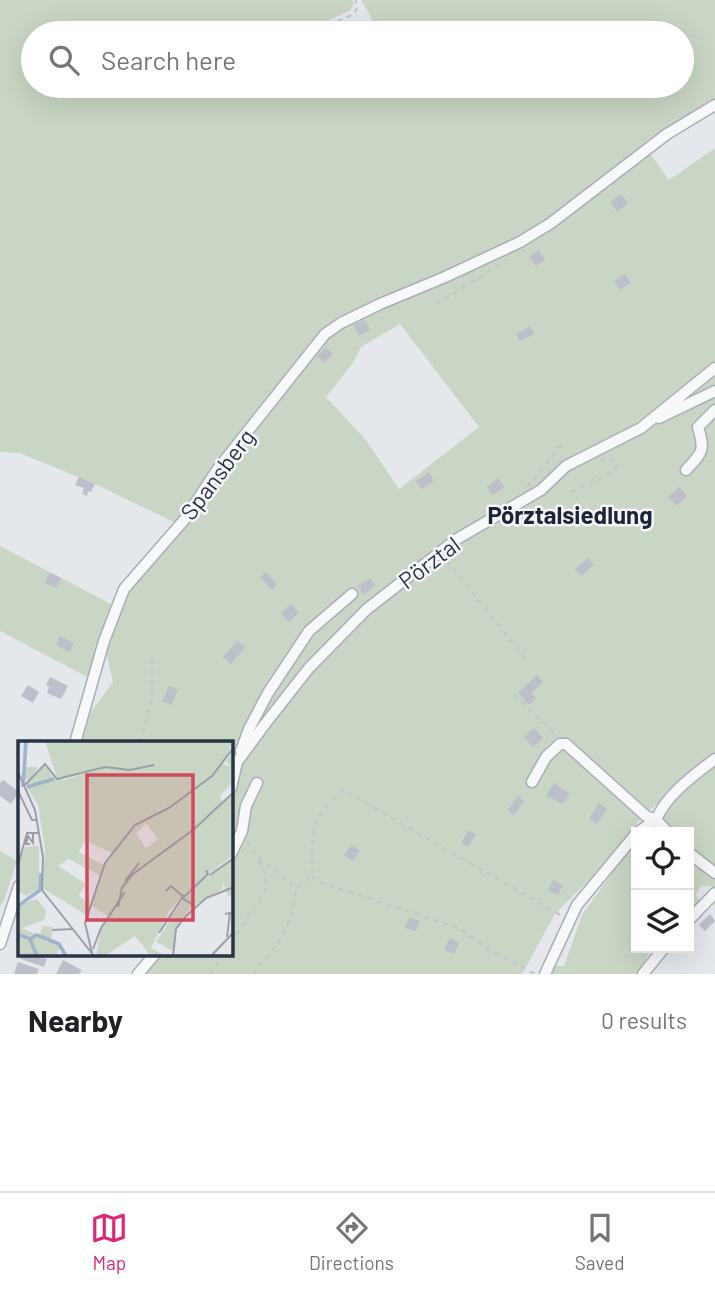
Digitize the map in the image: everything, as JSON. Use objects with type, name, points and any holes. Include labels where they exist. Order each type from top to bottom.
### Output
[{"type":"street","name":"Spansberg","points":[[76,741],[104,641],[124,589],[185,519],[217,470],[325,334],[341,323],[520,242],[551,223],[667,134],[715,104]]},
{"type":"street","name":"Pörztal","points":[[233,779],[237,762],[309,668],[367,609],[457,539],[541,490],[566,466],[641,428],[715,368]]},
{"type":"street","points":[[641,428],[715,391]]},
{"type":"street","points":[[686,470],[701,455],[704,448],[698,427],[715,410]]},
{"type":"street","points":[[237,762],[249,730],[268,693],[309,631],[352,594]]},
{"type":"street","points":[[533,782],[546,757],[560,744],[566,744],[646,816],[663,827]]},
{"type":"street","points":[[646,827],[656,820],[660,810],[678,790],[715,759]]},
{"type":"street","points":[[233,850],[242,831],[246,806],[257,783]]},
{"type":"street","points":[[545,974],[577,905],[631,840]]},
{"type":"street","points":[[694,857],[715,873]]},
{"type":"street","points":[[1,939],[18,889]]},
{"type":"street","points":[[694,915],[715,893]]},
{"type":"street","points":[[643,974],[660,953]]},
{"type":"street","points":[[138,974],[153,956]]},
{"type":"path","points":[[338,21],[354,14],[358,6],[355,0]]},
{"type":"path","points":[[436,304],[513,256],[520,242]]},
{"type":"path","points":[[527,487],[562,444]]},
{"type":"path","points":[[571,492],[612,473],[617,465],[613,459],[589,463]]},
{"type":"path","points":[[440,552],[528,662]]},
{"type":"path","points":[[141,741],[152,699],[152,659]]},
{"type":"path","points":[[514,694],[566,744]]},
{"type":"path","points":[[312,876],[314,824],[326,804],[343,790],[569,920]]},
{"type":"path","points":[[233,940],[267,887],[265,873],[242,831]]},
{"type":"path","points":[[256,856],[296,888]]},
{"type":"path","points":[[253,974],[274,950],[290,922],[296,888],[312,876]]},
{"type":"path","points":[[312,876],[319,882],[458,928],[496,954],[535,974]]},
{"type":"path","points":[[210,974],[222,956]]},
{"type":"green space","points":[[0,0],[352,0],[354,4],[349,11],[327,21],[21,21],[21,98],[694,98],[694,21],[373,21],[361,0],[715,0],[715,99],[518,240],[336,320],[320,334],[176,523],[95,484],[20,453],[0,452]]},
{"type":"green space","points":[[715,148],[715,753],[631,827],[595,874],[555,914],[522,974],[141,974],[150,956],[233,956],[233,741],[82,741],[91,712],[113,682],[105,648],[126,591],[323,343],[333,334],[356,320],[532,242],[649,152],[669,180]],"holes":[[[400,324],[479,427],[399,489],[365,439],[326,397],[353,363],[361,347]]]},
{"type":"green space","points":[[0,546],[113,605],[91,679],[0,631]]},
{"type":"green space","points":[[715,762],[715,887],[701,886],[696,894],[700,902],[694,909],[694,827],[648,827],[661,817],[689,784]]},
{"type":"green space","points":[[631,847],[631,953],[649,953],[637,974],[546,974],[552,966],[564,966],[582,915]]},
{"type":"green space","points":[[0,851],[17,861],[0,907]]},
{"type":"building","points":[[621,194],[628,203],[617,212],[610,202]]},
{"type":"building","points":[[539,250],[545,260],[536,266],[529,257]]},
{"type":"building","points":[[625,274],[631,283],[620,290],[614,281]]},
{"type":"building","points":[[365,320],[370,330],[359,336],[354,325]]},
{"type":"building","points":[[530,326],[534,334],[520,341],[516,334]]},
{"type":"building","points":[[326,347],[333,354],[324,363],[317,356]]},
{"type":"building","points":[[429,472],[434,481],[422,489],[416,481]]},
{"type":"building","points":[[79,477],[95,484],[87,496],[82,494],[84,488],[75,485]]},
{"type":"building","points":[[498,478],[505,487],[493,495],[487,487]]},
{"type":"building","points":[[679,487],[687,496],[677,506],[668,497]]},
{"type":"building","points":[[588,558],[594,565],[581,576],[575,569]]},
{"type":"building","points":[[266,572],[277,585],[272,590],[260,577]]},
{"type":"building","points":[[50,573],[61,578],[56,588],[45,583]]},
{"type":"building","points":[[370,578],[375,585],[364,595],[358,586]]},
{"type":"building","points":[[291,604],[299,613],[289,622],[281,613]]},
{"type":"building","points":[[60,636],[74,643],[70,652],[56,645]]},
{"type":"building","points":[[237,641],[245,647],[231,664],[223,657]]},
{"type":"building","points":[[537,675],[543,682],[531,693],[536,698],[529,705],[518,693]]},
{"type":"building","points":[[50,677],[68,686],[61,699],[47,693],[49,687],[46,685]]},
{"type":"building","points":[[28,685],[39,692],[33,703],[21,696]]},
{"type":"building","points":[[169,686],[178,690],[171,705],[162,701]]},
{"type":"building","points":[[534,728],[543,738],[533,747],[524,737]]},
{"type":"building","points":[[3,780],[18,791],[11,804],[0,796],[0,783]]},
{"type":"building","points":[[554,783],[570,794],[563,804],[546,796]]},
{"type":"building","points":[[518,796],[524,801],[514,815],[508,810]]},
{"type":"building","points":[[599,803],[607,809],[597,824],[589,819]]},
{"type":"building","points":[[468,830],[476,834],[468,847],[461,843]]},
{"type":"building","points":[[352,845],[360,851],[352,861],[344,855]]},
{"type":"building","points":[[553,880],[563,885],[558,895],[548,890]]},
{"type":"building","points":[[710,914],[715,921],[705,931],[699,925]]},
{"type":"building","points":[[409,918],[420,921],[416,931],[405,928]]},
{"type":"building","points":[[450,938],[459,943],[454,954],[444,949]]},
{"type":"building","points":[[22,956],[38,956],[47,959],[44,967],[21,959]]},
{"type":"building","points":[[63,960],[82,970],[79,974],[56,974]]},
{"type":"building","points":[[18,962],[39,969],[37,974],[14,974]]},
{"type":"district","name":"Pörztalsiedlung","points":[[570,514]]}]
